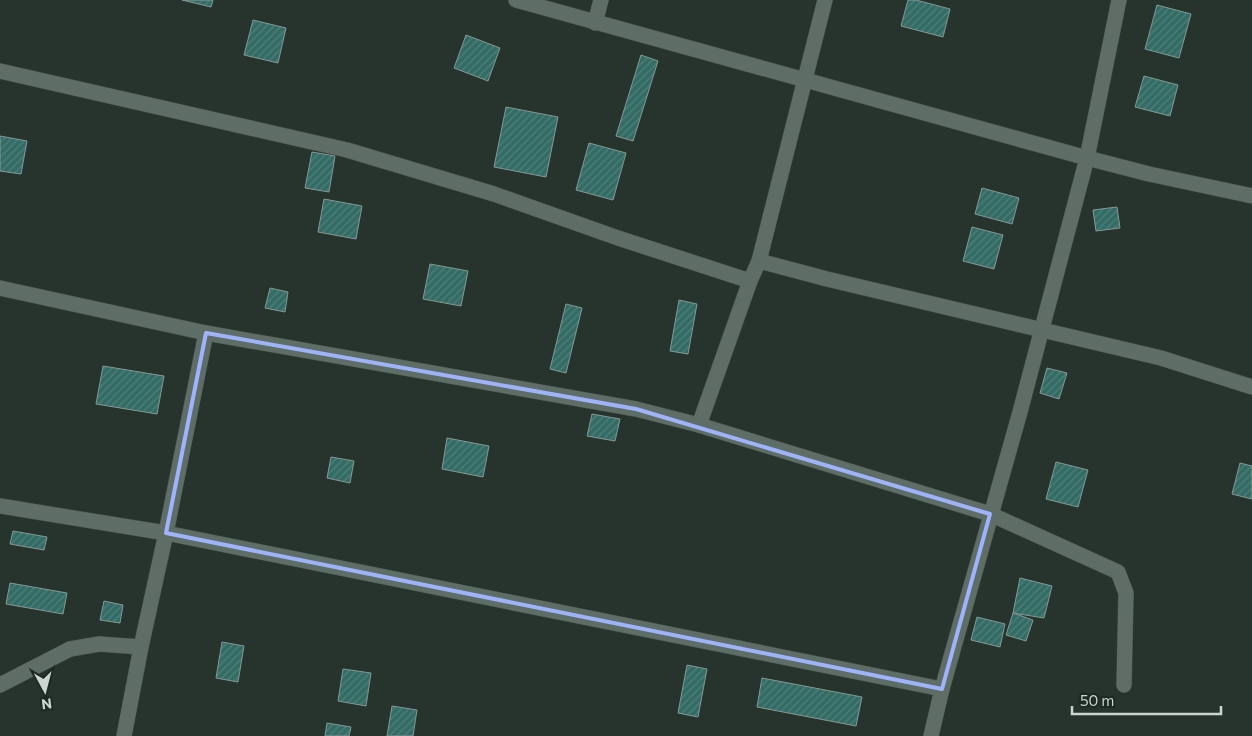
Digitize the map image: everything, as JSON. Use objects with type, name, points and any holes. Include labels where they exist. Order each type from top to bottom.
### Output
[{"type":"street","points":[[516,0],[1087,158],[1149,174],[1252,196]]},
{"type":"street","points":[[595,23],[602,0]]},
{"type":"street","points":[[699,425],[750,281],[759,261],[825,0]]},
{"type":"street","points":[[931,736],[942,689],[1042,330],[1087,158],[1119,0]]},
{"type":"street","points":[[0,71],[347,150],[494,194],[618,238],[750,281]]},
{"type":"street","points":[[759,261],[1161,358],[1252,387]]},
{"type":"street","points":[[0,288],[206,333],[636,409],[699,425],[990,514],[1118,572],[1126,593],[1124,685]]},
{"type":"street","points":[[124,736],[206,333]]},
{"type":"street","points":[[0,506],[166,533],[942,689]]},
{"type":"street","points":[[0,685],[70,649],[99,644],[141,647]]},
{"type":"highlighted area","points":[[206,333],[636,409],[990,514],[942,689],[166,533]]},
{"type":"building","points":[[182,0],[213,0],[211,7]]},
{"type":"building","points":[[908,0],[916,0],[950,9],[943,37],[901,26]]},
{"type":"building","points":[[1157,5],[1191,14],[1179,58],[1145,49]]},
{"type":"building","points":[[253,20],[286,28],[278,63],[244,55]]},
{"type":"building","points":[[466,35],[500,48],[488,81],[454,68]]},
{"type":"building","points":[[641,55],[658,61],[633,141],[616,136]]},
{"type":"building","points":[[1144,76],[1178,85],[1170,116],[1135,107]]},
{"type":"building","points":[[506,107],[558,117],[546,177],[494,167]]},
{"type":"building","points":[[0,136],[27,141],[21,174],[0,171]]},
{"type":"building","points":[[589,143],[626,153],[613,200],[576,190]]},
{"type":"building","points":[[312,152],[335,156],[329,192],[305,188]]},
{"type":"building","points":[[982,188],[1019,198],[1012,224],[975,214]]},
{"type":"building","points":[[324,199],[362,206],[356,239],[318,232]]},
{"type":"building","points":[[1117,207],[1120,228],[1096,231],[1093,210]]},
{"type":"building","points":[[972,227],[1003,235],[994,269],[963,261]]},
{"type":"building","points":[[430,264],[468,271],[461,306],[423,299]]},
{"type":"building","points":[[270,288],[288,292],[285,312],[265,308]]},
{"type":"building","points":[[679,300],[697,304],[688,354],[670,351]]},
{"type":"building","points":[[566,304],[582,308],[566,373],[550,369]]},
{"type":"building","points":[[103,366],[164,376],[157,414],[96,404]]},
{"type":"building","points":[[1047,368],[1067,373],[1059,399],[1040,393]]},
{"type":"building","points":[[592,414],[620,419],[615,441],[587,436]]},
{"type":"building","points":[[447,438],[489,446],[483,477],[442,469]]},
{"type":"building","points":[[331,457],[354,461],[350,483],[327,478]]},
{"type":"building","points":[[1056,462],[1088,470],[1078,507],[1046,499]]},
{"type":"building","points":[[1240,463],[1252,466],[1252,499],[1232,494]]},
{"type":"building","points":[[13,531],[47,537],[44,550],[10,544]]},
{"type":"building","points":[[1020,578],[1052,586],[1044,618],[1013,613]]},
{"type":"building","points":[[10,583],[67,593],[63,614],[6,604]]},
{"type":"building","points":[[104,601],[123,605],[120,623],[100,620]]},
{"type":"building","points":[[1013,613],[1033,620],[1026,641],[1006,635]]},
{"type":"building","points":[[977,617],[1005,624],[1000,647],[971,640]]},
{"type":"building","points":[[222,642],[244,646],[238,682],[216,678]]},
{"type":"building","points":[[687,665],[707,669],[698,717],[678,713]]},
{"type":"building","points":[[343,669],[371,673],[366,706],[338,701]]},
{"type":"building","points":[[762,678],[862,697],[856,726],[757,707]]},
{"type":"building","points":[[392,706],[417,710],[413,736],[387,736]]},
{"type":"building","points":[[327,723],[351,727],[349,736],[325,736]]}]
